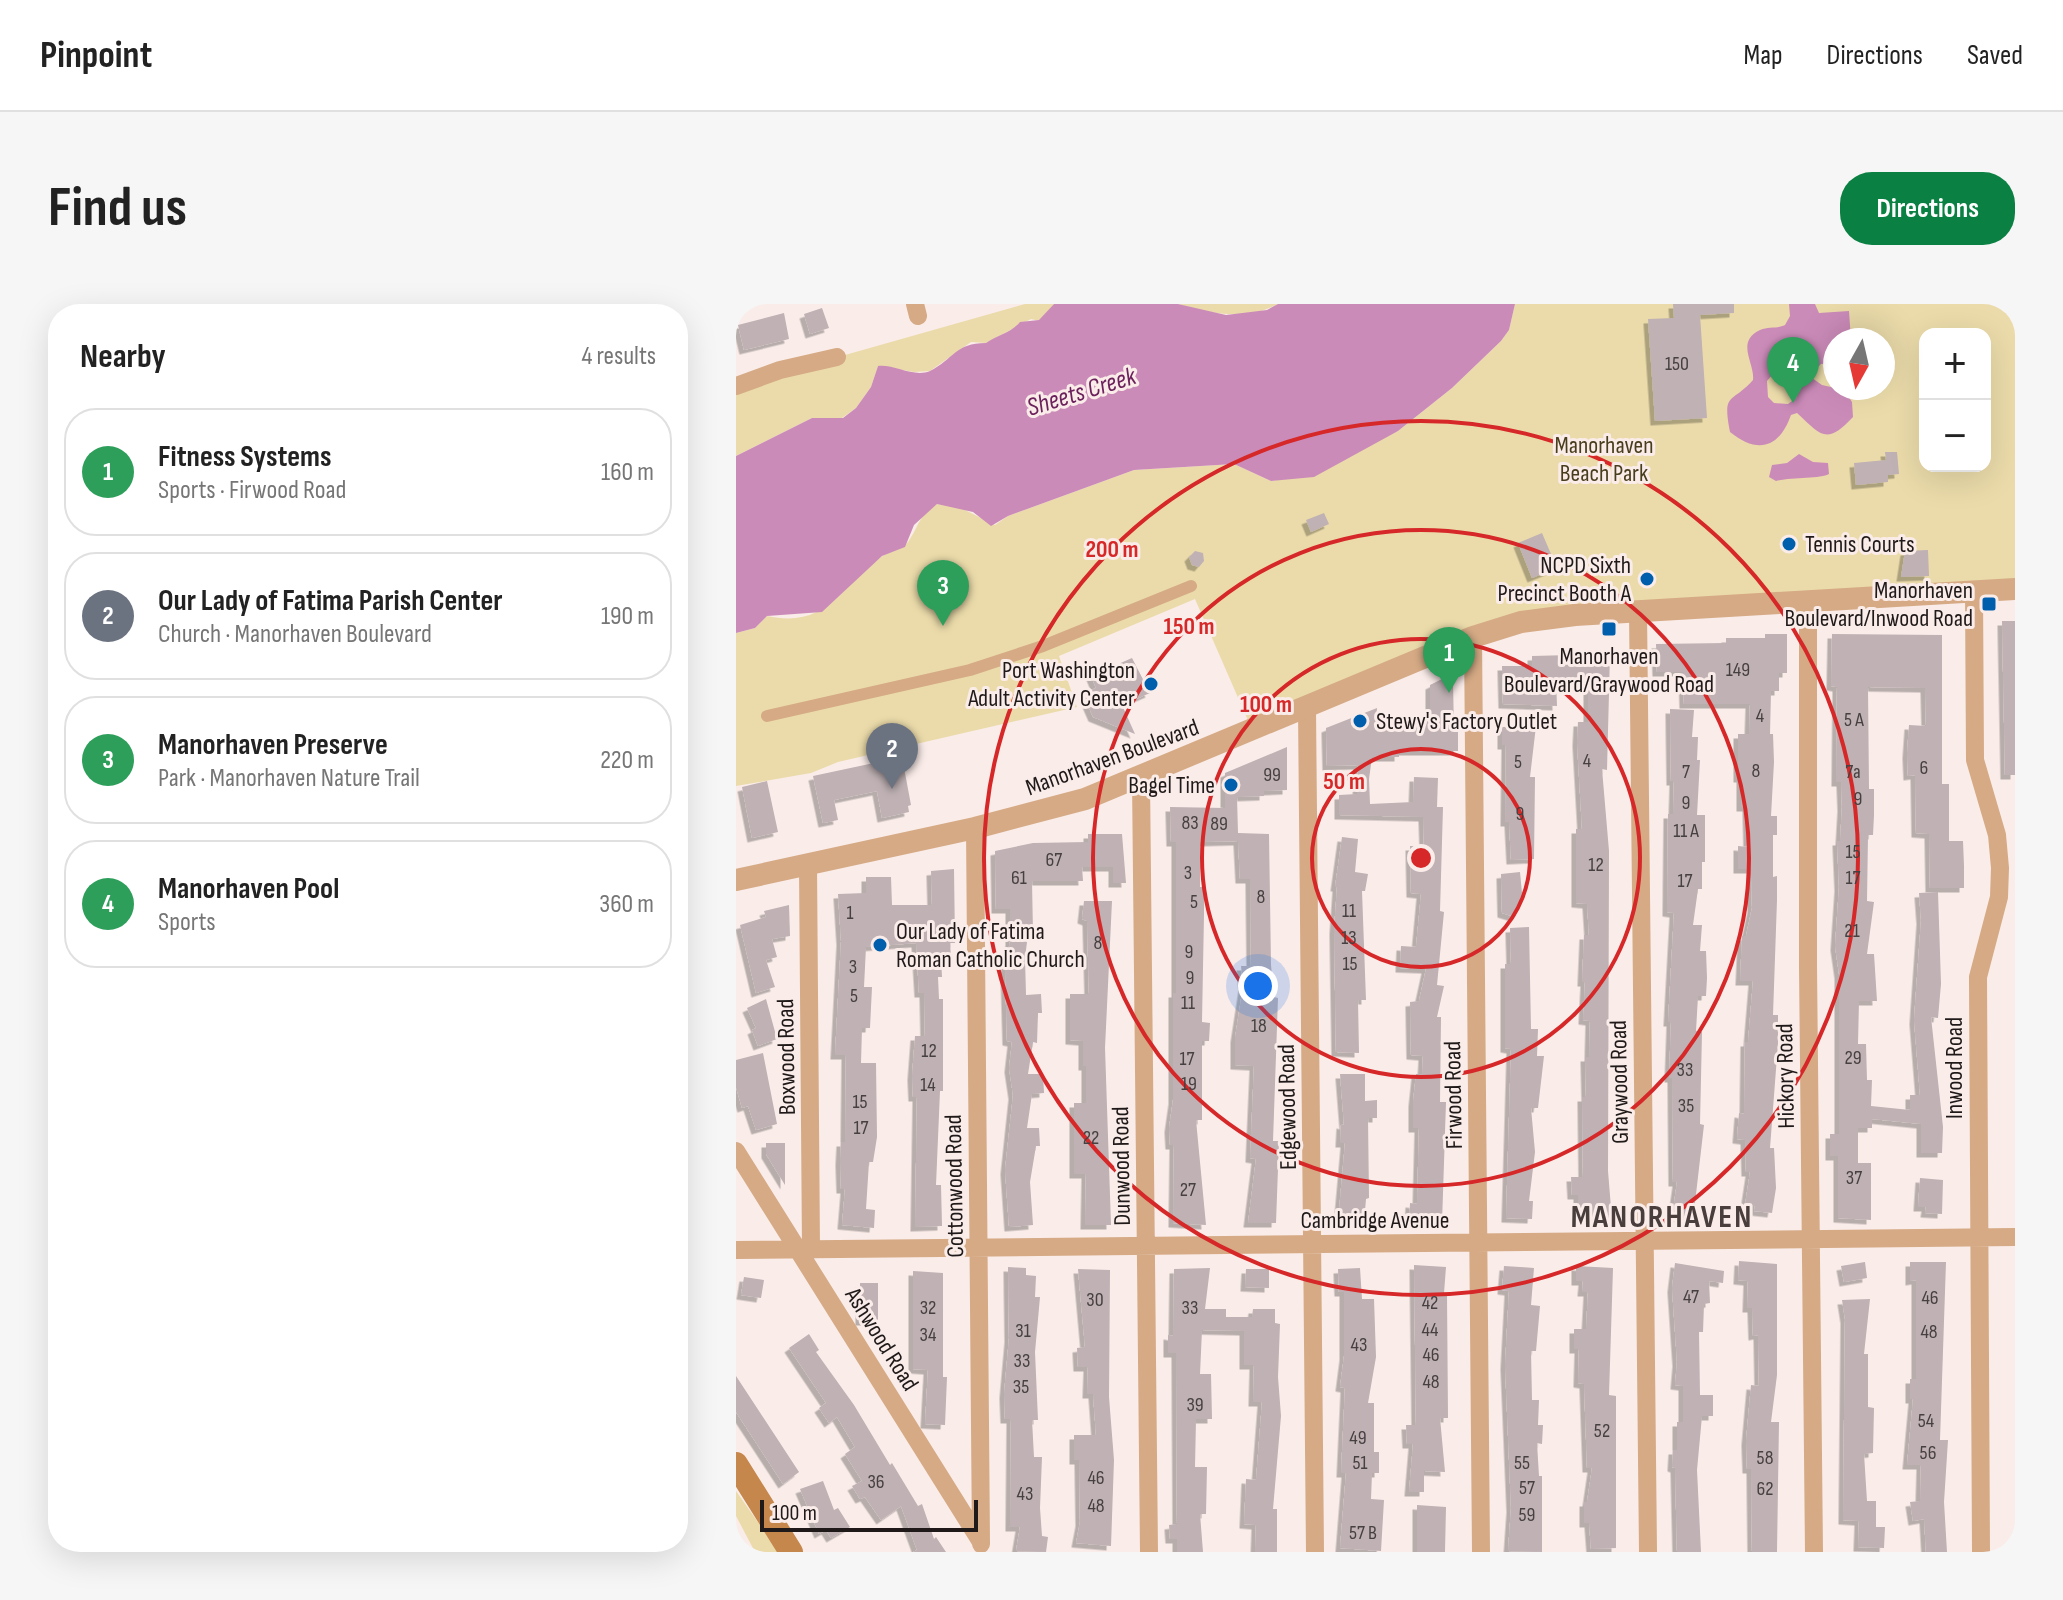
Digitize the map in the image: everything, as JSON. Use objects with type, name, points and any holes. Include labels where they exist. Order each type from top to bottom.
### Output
[{"type":"main road","points":[[736,1464],[791,1552]]},
{"type":"street","points":[[736,386],[780,370],[837,357]]},
{"type":"street","points":[[767,716],[970,670],[1043,646],[1191,586]]},
{"type":"street","name":"Manorhaven Boulevard","points":[[736,880],[975,828],[1077,802],[1141,779],[1473,637],[1521,622],[1638,611],[2015,589]]},
{"type":"street","name":"Inwood Road","points":[[1974,591],[1975,760],[1997,835],[2000,868],[1999,897],[1978,977],[1981,1552]]},
{"type":"street","name":"Hickory Road","points":[[1808,600],[1814,1552]]},
{"type":"street","name":"Graywood Road","points":[[1638,611],[1648,1552]]},
{"type":"street","name":"Firwood Road","points":[[1473,637],[1481,1552]]},
{"type":"street","name":"Edgewood Road","points":[[1307,709],[1315,1552]]},
{"type":"street","name":"Dunwood Road","points":[[1141,779],[1149,1552]]},
{"type":"street","name":"Cottonwood Road","points":[[975,828],[984,1548]]},
{"type":"street","name":"Boxwood Road","points":[[804,1249],[808,865]]},
{"type":"street","name":"Ashwood Road","points":[[736,1151],[804,1249],[984,1548]]},
{"type":"street","name":"Cambridge Avenue","points":[[736,1250],[2015,1237]]},
{"type":"green space","points":[[1025,304],[1054,304],[1040,321],[1031,319],[986,343],[971,342],[930,371],[914,372],[878,366],[871,387],[856,408],[842,418],[812,418],[736,456],[736,386]]},
{"type":"green space","points":[[1178,304],[1278,304],[1254,313],[1228,314]]},
{"type":"green space","name":"Manorhaven Beach Park","points":[[1515,304],[2015,304],[2015,589],[1521,622],[1253,732],[1195,599],[1059,656],[1077,707],[838,762],[811,773],[736,786],[736,633],[755,628],[767,616],[788,618],[819,611],[881,557],[905,545],[922,518],[937,504],[957,506],[995,525],[1008,516],[1134,470],[1234,464],[1271,481],[1285,479],[1398,431],[1452,388],[1509,330]]},
{"type":"green space","points":[[736,1491],[779,1552],[755,1552],[736,1516]]},
{"type":"water","name":"Sheets Creek","points":[[1054,304],[1178,304],[1226,315],[1267,310],[1278,304],[1515,304],[1509,330],[1501,341],[1452,388],[1398,431],[1314,477],[1271,481],[1234,464],[1134,470],[1008,516],[991,526],[973,512],[937,504],[914,525],[905,547],[882,556],[822,612],[767,616],[755,628],[736,633],[736,456],[812,418],[843,418],[856,408],[871,387],[878,366],[917,373],[930,371],[961,349],[986,343],[1020,322],[1039,320]]},
{"type":"water","points":[[1789,304],[1815,304],[1819,313],[1849,311],[1850,328],[1823,328],[1823,364],[1816,369],[1809,368],[1801,356],[1788,356],[1767,381],[1768,397],[1774,403],[1788,404],[1796,398],[1804,380],[1812,378],[1823,385],[1823,400],[1851,400],[1853,417],[1836,432],[1824,434],[1797,413],[1791,415],[1774,441],[1758,445],[1749,443],[1730,432],[1728,404],[1753,380],[1747,347],[1749,340],[1760,330],[1785,325],[1790,316]]},
{"type":"water","points":[[1799,454],[1813,462],[1828,463],[1829,474],[1776,481],[1769,477],[1772,465],[1787,463]]},
{"type":"building","points":[[1673,304],[1734,304],[1734,313],[1700,315],[1707,418],[1655,421],[1648,319],[1674,318]]},
{"type":"building","points":[[822,308],[829,328],[810,334],[804,314]]},
{"type":"building","points":[[784,313],[789,339],[744,350],[738,325]]},
{"type":"building","points":[[1885,452],[1897,452],[1899,474],[1888,475],[1888,482],[1856,485],[1854,463],[1886,460]]},
{"type":"building","points":[[1324,513],[1329,524],[1311,532],[1306,520]]},
{"type":"building","points":[[1542,533],[1557,568],[1532,578],[1518,543]]},
{"type":"building","points":[[1928,550],[1929,576],[1901,577],[1905,551]]},
{"type":"building","points":[[1195,551],[1203,553],[1204,561],[1199,567],[1192,565],[1189,557]]},
{"type":"building","points":[[2002,621],[2015,621],[2015,775],[2005,775]]},
{"type":"building","points":[[1765,634],[1787,634],[1787,673],[1779,673],[1779,691],[1771,691],[1770,734],[1773,734],[1774,762],[1771,816],[1777,816],[1777,835],[1773,835],[1773,877],[1777,876],[1777,900],[1773,1015],[1778,1015],[1770,1148],[1774,1148],[1776,1188],[1772,1213],[1754,1211],[1755,1206],[1745,1205],[1750,1172],[1746,1172],[1745,1140],[1737,1139],[1739,1113],[1744,1114],[1745,1042],[1748,1042],[1753,981],[1740,981],[1742,936],[1746,936],[1752,908],[1751,869],[1738,869],[1738,846],[1748,847],[1747,807],[1741,807],[1741,778],[1738,778],[1738,734],[1749,734],[1750,704],[1684,704],[1683,672],[1657,672],[1656,644],[1726,643],[1726,638],[1765,638]]},
{"type":"building","points":[[1832,634],[1942,635],[1942,784],[1949,784],[1949,841],[1963,841],[1964,888],[1930,888],[1929,834],[1916,833],[1915,775],[1908,776],[1907,754],[1909,725],[1926,726],[1925,688],[1868,687],[1869,789],[1874,789],[1874,815],[1873,835],[1868,835],[1867,901],[1874,902],[1867,954],[1874,954],[1877,1001],[1859,1001],[1858,1044],[1866,1044],[1867,1080],[1872,1080],[1871,1106],[1910,1110],[1910,1095],[1920,1095],[1914,1020],[1921,920],[1919,893],[1938,892],[1941,984],[1938,1018],[1931,1017],[1943,1127],[1942,1153],[1921,1153],[1921,1124],[1872,1119],[1872,1128],[1858,1128],[1858,1163],[1871,1163],[1871,1220],[1838,1218],[1838,1156],[1830,1156],[1830,1134],[1839,1134],[1839,974],[1835,946],[1839,887],[1837,841],[1840,841],[1842,807],[1841,782],[1836,782],[1837,687],[1831,686]]},
{"type":"building","points":[[1610,654],[1607,770],[1602,769],[1609,851],[1608,1171],[1612,1220],[1578,1220],[1578,1195],[1572,1195],[1571,1177],[1583,1177],[1582,1097],[1586,1097],[1585,1057],[1589,1057],[1590,1021],[1583,1020],[1585,982],[1582,982],[1584,935],[1589,935],[1587,904],[1576,903],[1576,829],[1582,829],[1577,742],[1578,722],[1588,722],[1588,679],[1556,680],[1557,706],[1503,704],[1502,666],[1532,666],[1532,656]]},
{"type":"building","points":[[1132,658],[1150,693],[1122,705],[1135,734],[1093,717],[1083,694],[1096,688],[1091,676]]},
{"type":"building","points":[[1444,678],[1453,681],[1454,731],[1458,731],[1458,751],[1399,751],[1399,757],[1372,757],[1369,779],[1370,804],[1413,802],[1414,777],[1438,778],[1437,807],[1443,807],[1440,911],[1444,912],[1437,985],[1444,986],[1437,1017],[1441,1017],[1440,1102],[1446,1102],[1442,1223],[1409,1221],[1410,1203],[1417,1204],[1419,1128],[1413,1128],[1413,1102],[1416,1074],[1422,1074],[1423,1056],[1411,1055],[1410,1002],[1419,1001],[1426,969],[1400,968],[1401,946],[1416,947],[1421,894],[1411,893],[1410,846],[1424,846],[1423,817],[1339,815],[1339,795],[1357,794],[1358,765],[1327,766],[1326,728],[1377,708],[1376,724],[1430,720],[1430,685]]},
{"type":"building","points":[[1670,709],[1694,710],[1692,737],[1698,737],[1697,760],[1700,760],[1697,815],[1705,815],[1705,862],[1702,862],[1702,889],[1698,889],[1693,925],[1702,925],[1700,951],[1706,951],[1707,978],[1706,996],[1698,996],[1696,1031],[1702,1032],[1700,1124],[1704,1125],[1693,1220],[1672,1217],[1677,1182],[1673,1182],[1672,1078],[1669,1078],[1671,1022],[1668,1022],[1674,913],[1667,912],[1668,814],[1673,814],[1674,781],[1671,781]]},
{"type":"building","points":[[1536,726],[1530,777],[1535,777],[1534,859],[1511,860],[1509,822],[1505,822],[1506,745],[1502,745],[1502,727]]},
{"type":"building","points":[[1287,747],[1287,790],[1264,791],[1264,796],[1237,797],[1238,833],[1269,834],[1271,965],[1274,997],[1278,998],[1273,1141],[1279,1141],[1276,1223],[1248,1223],[1256,1159],[1250,1158],[1254,1066],[1235,1065],[1235,1038],[1243,986],[1241,966],[1251,966],[1250,879],[1240,879],[1238,841],[1200,842],[1200,887],[1204,887],[1202,1022],[1210,1023],[1209,1041],[1202,1041],[1202,1120],[1196,1120],[1206,1225],[1173,1223],[1174,1145],[1170,1145],[1169,1128],[1173,1100],[1173,993],[1176,993],[1176,842],[1171,842],[1170,807],[1225,808],[1225,773]]},
{"type":"building","points":[[902,757],[911,805],[908,806],[909,812],[882,818],[877,791],[834,800],[838,820],[823,823],[813,776]]},
{"type":"building","points":[[767,781],[778,832],[752,838],[742,787]]},
{"type":"building","points":[[1088,834],[1122,834],[1126,883],[1113,883],[1113,867],[1082,867],[1083,881],[1032,881],[1033,934],[1028,934],[1025,958],[1026,995],[1041,994],[1042,1013],[1038,1013],[1037,1043],[1033,1042],[1028,1074],[1043,1074],[1044,1093],[1032,1094],[1027,1128],[1039,1128],[1040,1146],[1036,1146],[1030,1182],[1033,1225],[1009,1227],[1005,1170],[1013,1095],[1009,1068],[1012,1042],[1007,1041],[1005,969],[1010,941],[1010,909],[996,909],[995,851],[1033,843],[1088,842]]},
{"type":"building","points":[[1342,837],[1358,839],[1355,872],[1368,874],[1365,891],[1362,891],[1366,1000],[1358,1000],[1359,1053],[1336,1052],[1335,887]]},
{"type":"building","points":[[954,869],[955,943],[950,943],[951,958],[941,958],[942,977],[938,977],[939,999],[943,999],[943,1091],[940,1091],[936,1185],[941,1185],[942,1226],[915,1227],[917,1097],[913,1097],[912,1076],[915,1036],[925,1036],[924,993],[919,993],[916,943],[866,947],[864,987],[872,987],[870,1028],[862,1028],[861,1063],[876,1063],[877,1137],[873,1162],[869,1162],[866,1209],[875,1210],[874,1228],[842,1225],[845,1189],[841,1189],[840,1161],[841,1142],[845,1142],[846,1055],[835,1055],[841,941],[838,894],[866,893],[866,877],[891,877],[892,905],[932,905],[931,871]]},
{"type":"building","points":[[1520,872],[1522,893],[1515,917],[1502,913],[1501,874]]},
{"type":"building","points":[[1084,901],[1112,901],[1105,1048],[1111,1225],[1085,1225],[1086,1174],[1074,1174],[1074,1103],[1086,1103],[1086,1066],[1083,1066],[1083,1041],[1070,1040],[1070,994],[1089,994],[1087,921],[1082,919]]},
{"type":"building","points":[[789,905],[790,936],[772,939],[777,957],[766,960],[775,987],[756,993],[740,925],[766,917],[764,911]]},
{"type":"building","points":[[1529,927],[1531,1029],[1538,1029],[1537,1056],[1544,1056],[1538,1108],[1531,1108],[1535,1152],[1529,1201],[1533,1201],[1532,1219],[1506,1218],[1511,1049],[1505,1048],[1505,964],[1511,964],[1510,928]]},
{"type":"building","points":[[766,999],[777,1039],[758,1046],[752,1030],[756,1028],[747,1008]]},
{"type":"building","points":[[763,1053],[777,1124],[756,1130],[748,1106],[742,1108],[736,1087],[736,1060]]},
{"type":"building","points":[[1340,1074],[1365,1074],[1365,1101],[1377,1100],[1377,1118],[1368,1118],[1369,1198],[1366,1199],[1364,1223],[1338,1222],[1345,1143],[1340,1143],[1341,1124],[1344,1125]]},
{"type":"building","points":[[766,1143],[785,1143],[785,1185],[766,1154]]},
{"type":"building","points":[[1920,1178],[1943,1180],[1942,1214],[1925,1213],[1926,1207],[1918,1207]]},
{"type":"building","points":[[1739,1261],[1777,1264],[1777,1375],[1771,1422],[1779,1422],[1777,1552],[1752,1552],[1751,1469],[1747,1469],[1746,1441],[1751,1385],[1759,1386],[1758,1335],[1753,1336],[1752,1308],[1747,1308],[1748,1281],[1738,1280]]},
{"type":"building","points":[[1865,1262],[1867,1278],[1844,1282],[1841,1266]]},
{"type":"building","points":[[1910,1262],[1946,1262],[1940,1440],[1948,1440],[1944,1502],[1947,1552],[1926,1552],[1924,1519],[1913,1521],[1910,1502],[1920,1501],[1921,1465],[1907,1465],[1913,1399],[1910,1399],[1910,1379],[1916,1379],[1916,1280],[1910,1281]]},
{"type":"building","points":[[1675,1263],[1724,1271],[1723,1283],[1709,1281],[1710,1303],[1704,1304],[1703,1332],[1699,1332],[1700,1395],[1713,1395],[1713,1416],[1702,1416],[1697,1470],[1701,1552],[1677,1552],[1675,1468],[1672,1467],[1673,1450],[1677,1450],[1677,1422],[1683,1422],[1683,1386],[1675,1385],[1677,1362],[1672,1288]]},
{"type":"building","points":[[1414,1265],[1446,1267],[1448,1418],[1440,1418],[1445,1472],[1424,1471],[1424,1492],[1409,1492],[1413,1444],[1407,1444],[1406,1425],[1416,1425]]},
{"type":"building","points":[[1504,1266],[1534,1268],[1531,1305],[1540,1306],[1536,1351],[1531,1351],[1532,1400],[1539,1400],[1538,1425],[1543,1425],[1542,1444],[1537,1443],[1539,1476],[1542,1476],[1542,1552],[1508,1551],[1511,1508],[1505,1365],[1509,1291],[1502,1290]]},
{"type":"building","points":[[1576,1266],[1613,1268],[1609,1395],[1616,1396],[1616,1548],[1591,1549],[1589,1523],[1584,1523],[1584,1502],[1587,1502],[1592,1468],[1587,1468],[1584,1384],[1578,1383],[1579,1349],[1574,1349],[1574,1329],[1586,1329],[1588,1292],[1582,1292],[1583,1281],[1576,1281]]},
{"type":"building","points":[[1008,1267],[1026,1268],[1026,1275],[1036,1276],[1035,1297],[1040,1297],[1035,1352],[1038,1420],[1032,1420],[1034,1457],[1042,1457],[1040,1508],[1042,1536],[1048,1537],[1046,1552],[1016,1551],[1020,1527],[1010,1527],[1011,1419],[1005,1419],[1004,1394],[1009,1338]]},
{"type":"building","points":[[1210,1268],[1205,1309],[1226,1309],[1226,1317],[1252,1317],[1253,1309],[1275,1309],[1275,1323],[1280,1324],[1278,1377],[1281,1416],[1273,1509],[1277,1509],[1277,1552],[1255,1552],[1256,1525],[1244,1524],[1246,1479],[1256,1480],[1262,1402],[1253,1402],[1254,1365],[1244,1365],[1244,1331],[1202,1330],[1200,1374],[1211,1374],[1212,1419],[1196,1419],[1195,1467],[1207,1467],[1206,1514],[1200,1514],[1203,1552],[1177,1552],[1177,1539],[1170,1539],[1169,1525],[1177,1524],[1176,1353],[1168,1353],[1168,1335],[1173,1336],[1174,1269]]},
{"type":"building","points":[[1360,1268],[1362,1299],[1374,1299],[1376,1357],[1368,1403],[1374,1403],[1374,1452],[1379,1452],[1379,1473],[1372,1473],[1371,1499],[1384,1500],[1381,1551],[1340,1548],[1346,1473],[1341,1473],[1345,1388],[1340,1387],[1344,1356],[1344,1292],[1339,1292],[1338,1269]]},
{"type":"building","points":[[1078,1269],[1110,1270],[1109,1397],[1114,1460],[1111,1546],[1076,1543],[1080,1522],[1079,1460],[1074,1460],[1074,1435],[1096,1435],[1093,1394],[1087,1394],[1088,1367],[1078,1367],[1077,1348],[1085,1347]]},
{"type":"building","points":[[1246,1269],[1269,1269],[1269,1288],[1245,1287]]},
{"type":"building","points":[[913,1271],[943,1273],[943,1377],[947,1377],[945,1425],[925,1424],[928,1370],[913,1369]]},
{"type":"building","points":[[744,1277],[764,1280],[761,1298],[741,1295]]},
{"type":"building","points":[[860,1283],[878,1283],[878,1321],[860,1321]]},
{"type":"building","points":[[1870,1299],[1864,1354],[1868,1354],[1868,1407],[1874,1408],[1873,1453],[1864,1454],[1867,1501],[1876,1501],[1876,1527],[1885,1527],[1884,1548],[1858,1547],[1859,1521],[1843,1520],[1845,1319],[1842,1300]]},
{"type":"building","points":[[809,1334],[819,1350],[816,1352],[854,1405],[890,1465],[892,1463],[918,1506],[922,1504],[934,1539],[936,1537],[946,1552],[913,1552],[917,1550],[901,1506],[881,1520],[865,1497],[860,1499],[852,1486],[862,1481],[845,1454],[855,1447],[837,1417],[829,1423],[819,1408],[826,1403],[789,1348]]},
{"type":"building","points":[[736,1376],[799,1472],[783,1484],[736,1412]]},
{"type":"building","points":[[823,1481],[834,1510],[838,1508],[850,1527],[831,1538],[826,1530],[819,1534],[800,1489]]},
{"type":"building","points":[[1417,1505],[1446,1507],[1445,1552],[1417,1552]]},
{"type":"place","name":"Manorhaven Pool","points":[[1793,403]]},
{"type":"place","name":"Tennis Courts","points":[[1789,544]]},
{"type":"place","name":"NCPD Sixth Precinct Booth A","points":[[1647,579]]},
{"type":"place","name":"Manorhaven Boulevard/Inwood Road","points":[[1989,604]]},
{"type":"place","name":"Manorhaven Preserve","points":[[943,626]]},
{"type":"place","name":"Manorhaven Boulevard/Graywood Road","points":[[1609,629]]},
{"type":"place","name":"Port Washington Adult Activity Center","points":[[1151,684]]},
{"type":"place","name":"Fitness Systems","points":[[1449,693]]},
{"type":"place","name":"Stewy's Factory Outlet","points":[[1360,721]]},
{"type":"place","name":"Bagel Time","points":[[1231,785]]},
{"type":"place","name":"Our Lady of Fatima Parish Center","points":[[892,789]]},
{"type":"place","name":"Our Lady of Fatima Roman Catholic Church","points":[[880,945]]},
{"type":"district","name":"MANORHAVEN","points":[[1662,1216]]}]
